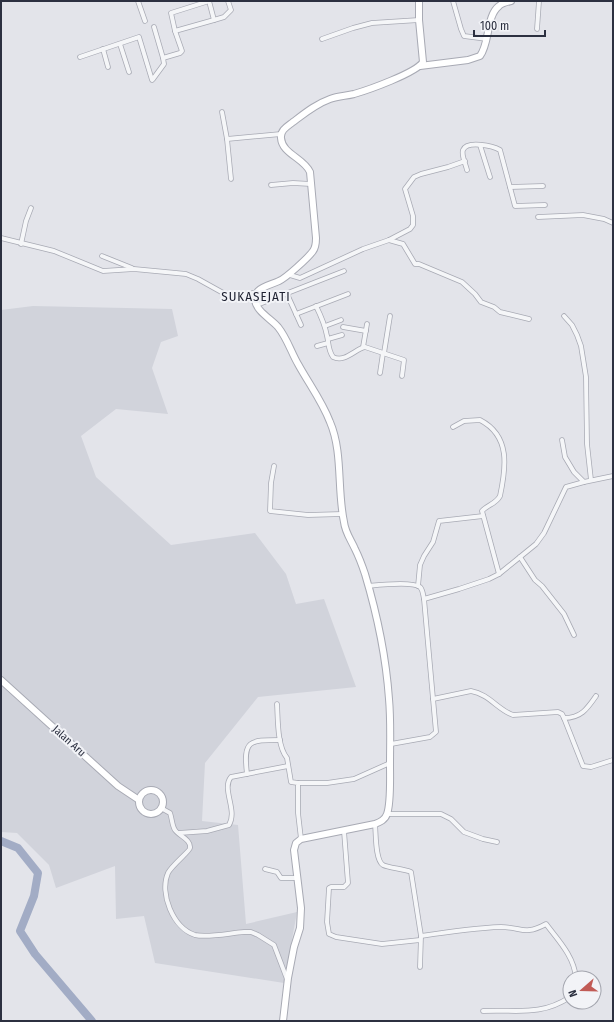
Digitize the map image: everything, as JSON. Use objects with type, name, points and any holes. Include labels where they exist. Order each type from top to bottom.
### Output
[{"type":"street","points":[[138,1],[145,21]]},
{"type":"street","points":[[163,58],[182,51],[171,13],[209,1],[214,20]]},
{"type":"street","points":[[176,31],[224,17],[231,10],[228,1]]},
{"type":"street","points":[[419,1],[418,20],[423,62],[420,66]]},
{"type":"street","points":[[453,1],[464,36],[487,39]]},
{"type":"street","points":[[1,238],[54,251],[103,270],[134,269],[186,274],[225,294],[232,296],[247,295],[257,292],[260,289],[280,281],[290,275],[310,254],[316,245],[311,184],[308,168],[284,147],[281,139],[283,129],[313,107],[330,99],[368,89],[396,78],[420,66],[480,56],[483,53],[494,13],[501,2],[511,1]]},
{"type":"street","points":[[537,29],[539,1]]},
{"type":"street","points":[[322,39],[372,23],[418,20]]},
{"type":"street","points":[[80,57],[139,37],[152,80],[164,64],[154,28]]},
{"type":"street","points":[[120,44],[129,72]]},
{"type":"street","points":[[103,49],[108,67]]},
{"type":"street","points":[[222,112],[227,139],[231,178]]},
{"type":"street","points":[[227,139],[281,134]]},
{"type":"street","points":[[467,170],[463,150],[466,147],[471,145],[487,145],[500,150],[515,206],[545,206]]},
{"type":"street","points":[[480,145],[490,177]]},
{"type":"street","points":[[290,275],[300,278],[363,248],[389,240],[410,229],[413,225],[413,216],[405,189],[414,177],[465,161]]},
{"type":"street","points":[[271,186],[293,183],[311,184]]},
{"type":"street","points":[[510,187],[542,186]]},
{"type":"street","points":[[21,244],[26,221],[31,208]]},
{"type":"street","points":[[538,217],[583,214],[604,219],[613,223]]},
{"type":"street","points":[[389,240],[403,244],[415,264],[419,264],[462,282],[481,302],[494,307],[501,313],[529,319]]},
{"type":"street","points":[[102,256],[134,269]]},
{"type":"street","points":[[257,305],[344,271]]},
{"type":"street","points":[[257,292],[255,299],[257,305],[278,327],[284,336],[331,422],[336,442],[344,525],[360,559],[381,638],[389,700],[391,744],[387,814],[384,819],[375,824],[301,839],[296,843],[294,850],[298,878],[300,928],[294,947],[283,1021]]},
{"type":"street","points":[[287,294],[301,325]]},
{"type":"street","points":[[296,314],[348,294]]},
{"type":"street","points":[[316,306],[325,326],[332,356],[338,359],[353,354],[363,347],[366,347],[404,360],[402,376]]},
{"type":"street","points":[[380,373],[390,316]]},
{"type":"street","points":[[564,316],[572,325],[581,346],[586,377],[587,444],[591,480]]},
{"type":"street","points":[[325,326],[341,320]]},
{"type":"street","points":[[363,347],[367,324]]},
{"type":"street","points":[[343,327],[366,331]]},
{"type":"street","points":[[317,346],[342,335]]},
{"type":"street","points":[[453,427],[464,421],[480,420],[494,432],[504,448],[505,458],[500,496],[497,502],[482,512],[499,574]]},
{"type":"street","points":[[562,440],[565,457],[574,472],[584,482]]},
{"type":"street","points":[[274,466],[271,484],[270,511],[308,514],[342,514]]},
{"type":"street","points":[[424,599],[476,584],[499,574],[536,544],[544,533],[566,487],[613,476]]},
{"type":"street","points":[[391,744],[430,737],[436,732],[424,599],[421,589],[418,586],[420,565],[433,542],[439,521],[483,516]]},
{"type":"street","points":[[520,557],[535,580],[542,586],[564,614],[574,635]]},
{"type":"street","points":[[368,586],[394,584],[418,586]]},
{"type":"street","name":"Jalan Aru","points":[[1,680],[118,786],[139,800]]},
{"type":"street","points":[[433,699],[464,692],[477,692],[486,696],[511,715],[560,712],[564,718],[583,766],[591,767],[613,760]]},
{"type":"street","points":[[564,718],[573,718],[580,715],[587,709],[596,696]]},
{"type":"street","points":[[277,704],[280,740],[284,755],[287,758],[292,783],[327,783],[354,779],[390,763]]},
{"type":"street","points":[[247,774],[245,758],[248,746],[260,740],[280,740]]},
{"type":"street","points":[[179,833],[207,831],[229,825],[232,813],[228,793],[228,781],[231,777],[288,766]]},
{"type":"street","points":[[298,783],[298,813],[301,839]]},
{"type":"street","points":[[147,791],[155,791],[162,800],[161,808],[156,813],[146,813],[140,808],[139,800],[143,793],[147,791]]},
{"type":"street","points":[[161,808],[170,813],[175,830],[188,840],[190,847],[189,851],[174,865],[166,881],[165,890],[168,903],[176,919],[188,932],[200,936],[244,932],[251,932],[258,935],[272,943],[275,947],[288,982]]},
{"type":"street","points":[[387,814],[441,814],[451,819],[464,832],[497,842]]},
{"type":"street","points":[[375,824],[377,856],[379,861],[383,865],[411,872],[421,938],[420,967]]},
{"type":"street","points":[[344,831],[348,883],[344,887],[329,888],[327,922],[329,934],[331,936],[382,944],[466,929],[503,927],[529,931],[546,924],[568,953],[574,970]]},
{"type":"street","points":[[265,869],[277,872],[281,878],[298,878]]},
{"type":"street","points":[[483,1011],[529,1011],[554,1005],[562,1001]]},
{"type":"shaded area","points":[[33,306],[172,309],[178,336],[161,342],[152,368],[168,414],[116,409],[81,436],[96,477],[171,545],[255,533],[286,574],[296,604],[324,599],[356,687],[258,697],[205,763],[202,821],[238,825],[246,924],[297,912],[284,983],[155,963],[144,916],[116,919],[115,866],[56,888],[49,865],[17,833],[1,832],[1,310]]},
{"type":"waterway","points":[[1,841],[18,848],[38,873],[34,896],[20,931],[35,954],[92,1021]]},
{"type":"district","name":"SUKASEJATI","points":[[256,296]]}]
